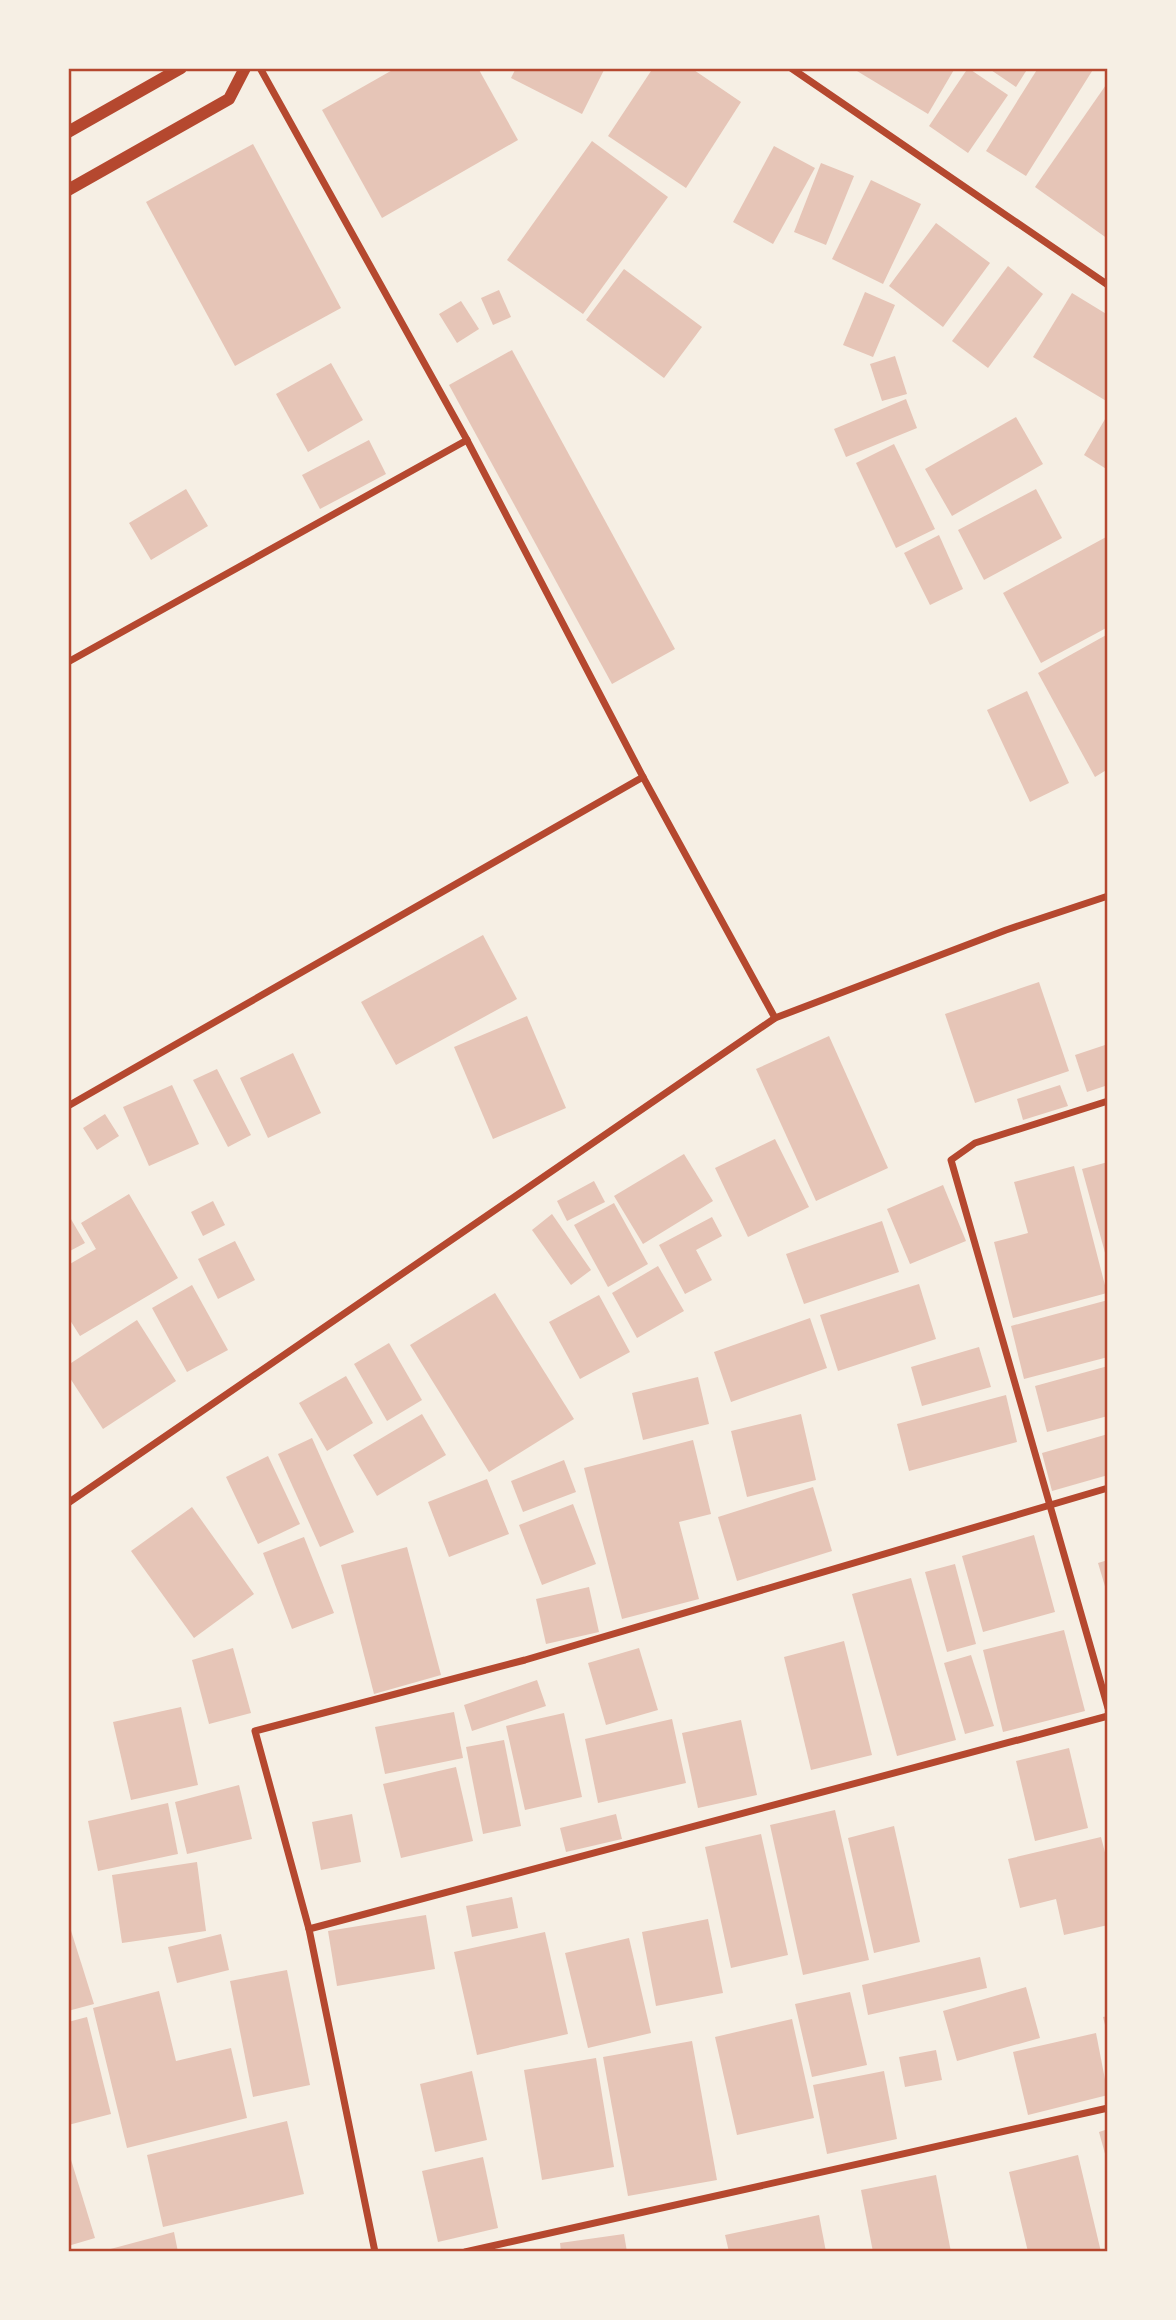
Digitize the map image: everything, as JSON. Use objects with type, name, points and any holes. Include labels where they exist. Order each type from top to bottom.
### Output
[{"type":"street","points":[[68,132],[181,68]]},
{"type":"street","points":[[68,190],[229,99],[245,68]]},
{"type":"street","points":[[260,68],[467,440],[643,778],[775,1018]]},
{"type":"street","points":[[791,68],[1108,285]]},
{"type":"street","points":[[68,662],[467,440]]},
{"type":"street","points":[[68,1106],[643,778]]},
{"type":"street","points":[[68,1503],[775,1018],[1006,930],[1108,897]]},
{"type":"street","points":[[1108,1101],[975,1143],[951,1160],[1047,1504],[1108,1708]]},
{"type":"street","points":[[374,2252],[309,1928],[255,1731],[525,1660],[1108,1488]]},
{"type":"street","points":[[309,1928],[1108,1716]]},
{"type":"street","points":[[465,2252],[1108,2108]]},
{"type":"building","points":[[396,68],[478,68],[518,140],[382,218],[322,110]]},
{"type":"building","points":[[516,68],[605,68],[582,114],[511,78]]},
{"type":"building","points":[[653,68],[691,68],[741,102],[686,188],[608,136]]},
{"type":"building","points":[[852,68],[955,68],[928,114]]},
{"type":"building","points":[[968,68],[1008,95],[968,153],[929,126]]},
{"type":"building","points":[[988,68],[1028,68],[1016,87]]},
{"type":"building","points":[[1038,68],[1094,68],[1026,176],[986,151]]},
{"type":"building","points":[[1108,82],[1108,239],[1035,187]]},
{"type":"building","points":[[592,141],[668,197],[583,314],[507,260]]},
{"type":"building","points":[[253,144],[341,308],[235,366],[146,202]]},
{"type":"building","points":[[774,146],[815,168],[773,244],[733,222]]},
{"type":"building","points":[[821,163],[854,176],[826,245],[794,232]]},
{"type":"building","points":[[871,180],[921,204],[883,284],[832,259]]},
{"type":"building","points":[[936,223],[990,263],[943,327],[889,286]]},
{"type":"building","points":[[1008,266],[1043,294],[988,368],[952,341]]},
{"type":"building","points":[[624,269],[702,327],[664,378],[586,320]]},
{"type":"building","points":[[499,290],[511,317],[493,325],[481,298]]},
{"type":"building","points":[[865,292],[895,305],[873,357],[843,345]]},
{"type":"building","points":[[1072,293],[1108,315],[1108,402],[1033,357]]},
{"type":"building","points":[[461,301],[479,329],[457,343],[439,314]]},
{"type":"building","points":[[512,350],[675,649],[612,684],[449,385]]},
{"type":"building","points":[[895,356],[907,394],[882,401],[870,364]]},
{"type":"building","points":[[331,363],[363,420],[308,452],[276,394]]},
{"type":"building","points":[[906,399],[917,428],[846,457],[834,429]]},
{"type":"building","points":[[1108,414],[1108,470],[1084,455]]},
{"type":"building","points":[[1016,417],[1043,464],[952,516],[925,469]]},
{"type":"building","points":[[369,440],[386,474],[320,509],[302,475]]},
{"type":"building","points":[[894,444],[935,529],[896,548],[856,463]]},
{"type":"building","points":[[186,489],[208,526],[151,560],[129,523]]},
{"type":"building","points":[[1036,489],[1062,538],[984,580],[958,530]]},
{"type":"building","points":[[939,535],[963,589],[930,605],[904,553]]},
{"type":"building","points":[[1108,536],[1108,627],[1041,663],[1003,593]]},
{"type":"building","points":[[1108,634],[1108,769],[1095,777],[1038,673]]},
{"type":"building","points":[[1027,691],[1069,783],[1030,802],[987,710]]},
{"type":"building","points":[[483,935],[517,999],[396,1065],[361,1002]]},
{"type":"building","points":[[1039,982],[1069,1071],[975,1103],[945,1014]]},
{"type":"building","points":[[527,1016],[566,1108],[493,1139],[454,1047]]},
{"type":"building","points":[[829,1036],[888,1168],[816,1201],[756,1069]]},
{"type":"building","points":[[1108,1044],[1108,1085],[1087,1092],[1075,1055]]},
{"type":"building","points":[[293,1053],[321,1113],[268,1138],[240,1078]]},
{"type":"building","points":[[217,1069],[251,1135],[228,1147],[193,1080]]},
{"type":"building","points":[[172,1085],[199,1144],[149,1166],[123,1107]]},
{"type":"building","points":[[1060,1085],[1068,1106],[1023,1120],[1017,1099]]},
{"type":"building","points":[[105,1114],[119,1136],[97,1150],[83,1128]]},
{"type":"building","points":[[775,1139],[809,1207],[748,1237],[715,1168]]},
{"type":"building","points":[[684,1154],[713,1201],[643,1244],[614,1196]]},
{"type":"building","points":[[1108,1162],[1108,1260],[1107,1260],[1082,1169]]},
{"type":"building","points":[[1074,1166],[1107,1293],[1013,1318],[994,1242],[1028,1233],[1014,1182]]},
{"type":"building","points":[[594,1181],[605,1202],[567,1221],[557,1201]]},
{"type":"building","points":[[943,1185],[966,1241],[910,1264],[887,1209]]},
{"type":"building","points":[[129,1194],[178,1278],[80,1336],[68,1317],[68,1265],[96,1249],[81,1223]]},
{"type":"building","points":[[213,1201],[225,1225],[203,1236],[191,1212]]},
{"type":"building","points":[[614,1203],[648,1264],[608,1287],[574,1225]]},
{"type":"building","points":[[68,1214],[85,1243],[68,1252]]},
{"type":"building","points":[[552,1214],[591,1270],[571,1285],[532,1230]]},
{"type":"building","points":[[712,1217],[722,1236],[696,1250],[712,1280],[685,1294],[659,1245]]},
{"type":"building","points":[[882,1221],[899,1272],[804,1304],[786,1254]]},
{"type":"building","points":[[235,1241],[255,1280],[218,1299],[198,1259]]},
{"type":"building","points":[[658,1266],[684,1311],[637,1338],[612,1293]]},
{"type":"building","points":[[919,1284],[936,1339],[838,1371],[820,1315]]},
{"type":"building","points":[[192,1285],[228,1350],[187,1372],[152,1308]]},
{"type":"building","points":[[495,1293],[574,1419],[489,1472],[410,1345]]},
{"type":"building","points":[[599,1295],[630,1352],[580,1379],[549,1322]]},
{"type":"building","points":[[1108,1300],[1108,1357],[1024,1379],[1011,1326]]},
{"type":"building","points":[[810,1318],[827,1368],[731,1402],[714,1352]]},
{"type":"building","points":[[137,1320],[176,1381],[103,1429],[68,1375],[68,1365]]},
{"type":"building","points":[[389,1343],[422,1400],[387,1421],[354,1364]]},
{"type":"building","points":[[979,1347],[991,1387],[922,1406],[911,1367]]},
{"type":"building","points":[[1108,1366],[1108,1416],[1047,1432],[1035,1386]]},
{"type":"building","points":[[346,1376],[373,1423],[327,1451],[299,1403]]},
{"type":"building","points":[[698,1377],[709,1424],[643,1440],[632,1393]]},
{"type":"building","points":[[1006,1395],[1017,1442],[909,1471],[897,1424]]},
{"type":"building","points":[[422,1414],[446,1455],[377,1496],[353,1455]]},
{"type":"building","points":[[801,1414],[816,1480],[747,1497],[731,1431]]},
{"type":"building","points":[[1108,1434],[1108,1475],[1052,1491],[1042,1453]]},
{"type":"building","points":[[312,1438],[354,1532],[320,1547],[278,1454]]},
{"type":"building","points":[[693,1440],[711,1514],[679,1522],[699,1599],[622,1619],[584,1468]]},
{"type":"building","points":[[268,1456],[300,1524],[258,1544],[226,1477]]},
{"type":"building","points":[[564,1460],[576,1492],[523,1512],[511,1481]]},
{"type":"building","points":[[487,1479],[509,1534],[449,1557],[428,1502]]},
{"type":"building","points":[[813,1487],[832,1551],[737,1581],[718,1517]]},
{"type":"building","points":[[573,1504],[596,1564],[542,1585],[519,1525]]},
{"type":"building","points":[[192,1507],[254,1594],[194,1638],[131,1551]]},
{"type":"building","points":[[1034,1535],[1055,1612],[983,1632],[962,1556]]},
{"type":"building","points":[[304,1537],[334,1613],[292,1629],[263,1553]]},
{"type":"building","points":[[407,1547],[441,1675],[374,1694],[341,1565]]},
{"type":"building","points":[[1108,1560],[1108,1593],[1107,1593],[1098,1563]]},
{"type":"building","points":[[955,1564],[976,1644],[947,1652],[925,1572]]},
{"type":"building","points":[[911,1578],[956,1740],[897,1756],[852,1594]]},
{"type":"building","points":[[589,1587],[599,1632],[546,1644],[536,1599]]},
{"type":"building","points":[[1064,1630],[1085,1711],[1003,1732],[983,1650]]},
{"type":"building","points":[[844,1641],[872,1755],[811,1770],[784,1657]]},
{"type":"building","points":[[233,1648],[251,1713],[209,1724],[192,1660]]},
{"type":"building","points":[[639,1648],[658,1710],[606,1725],[588,1663]]},
{"type":"building","points":[[971,1655],[994,1726],[965,1734],[944,1663]]},
{"type":"building","points":[[537,1680],[546,1706],[472,1731],[464,1705]]},
{"type":"building","points":[[181,1707],[198,1785],[131,1800],[113,1722]]},
{"type":"building","points":[[454,1712],[463,1758],[385,1774],[375,1727]]},
{"type":"building","points":[[564,1713],[582,1797],[525,1810],[506,1726]]},
{"type":"building","points":[[672,1719],[686,1783],[598,1803],[585,1739]]},
{"type":"building","points":[[741,1720],[757,1795],[698,1808],[682,1733]]},
{"type":"building","points":[[504,1740],[521,1826],[483,1834],[466,1747]]},
{"type":"building","points":[[1069,1748],[1088,1828],[1035,1841],[1016,1761]]},
{"type":"building","points":[[456,1767],[473,1841],[401,1858],[383,1784]]},
{"type":"building","points":[[239,1785],[252,1839],[187,1854],[175,1802]]},
{"type":"building","points":[[168,1803],[178,1854],[98,1871],[88,1821]]},
{"type":"building","points":[[835,1810],[869,1960],[803,1975],[770,1825]]},
{"type":"building","points":[[352,1814],[361,1862],[321,1870],[312,1822]]},
{"type":"building","points":[[616,1814],[622,1839],[566,1852],[560,1828]]},
{"type":"building","points":[[894,1826],[920,1942],[874,1953],[848,1838]]},
{"type":"building","points":[[761,1834],[788,1955],[731,1968],[705,1847]]},
{"type":"building","points":[[1101,1837],[1108,1864],[1108,1925],[1064,1935],[1056,1899],[1020,1908],[1008,1859]]},
{"type":"building","points":[[197,1862],[206,1931],[122,1943],[112,1875]]},
{"type":"building","points":[[512,1897],[518,1928],[472,1937],[466,1906]]},
{"type":"building","points":[[426,1915],[435,1969],[337,1986],[328,1931]]},
{"type":"building","points":[[708,1919],[723,1993],[656,2006],[642,1932]]},
{"type":"building","points":[[68,1921],[94,2004],[68,2011]]},
{"type":"building","points":[[545,1932],[568,2034],[477,2055],[454,1952]]},
{"type":"building","points":[[221,1934],[229,1970],[177,1983],[168,1947]]},
{"type":"building","points":[[629,1938],[651,2033],[588,2048],[565,1953]]},
{"type":"building","points":[[980,1957],[987,1988],[868,2015],[862,1985]]},
{"type":"building","points":[[287,1970],[310,2085],[253,2097],[230,1981]]},
{"type":"building","points":[[1026,1987],[1040,2038],[957,2061],[943,2011]]},
{"type":"building","points":[[159,1991],[176,2061],[231,2048],[247,2118],[127,2148],[93,2008]]},
{"type":"building","points":[[850,1992],[867,2065],[812,2077],[795,2004]]},
{"type":"building","points":[[1108,2016],[1108,2033],[1107,2033],[1103,2017]]},
{"type":"building","points":[[87,2017],[111,2114],[68,2125],[68,2022]]},
{"type":"building","points":[[792,2019],[814,2118],[737,2135],[715,2037]]},
{"type":"building","points":[[1096,2033],[1108,2095],[1028,2115],[1013,2052]]},
{"type":"building","points":[[692,2041],[717,2180],[628,2196],[603,2057]]},
{"type":"building","points":[[936,2050],[942,2080],[905,2087],[899,2057]]},
{"type":"building","points":[[596,2058],[614,2167],[542,2180],[524,2070]]},
{"type":"building","points":[[472,2071],[487,2140],[435,2152],[420,2084]]},
{"type":"building","points":[[884,2071],[897,2139],[827,2154],[813,2085]]},
{"type":"building","points":[[287,2121],[304,2194],[163,2227],[147,2155]]},
{"type":"building","points":[[1108,2129],[1108,2160],[1107,2161],[1099,2132]]},
{"type":"building","points":[[68,2150],[95,2238],[68,2246]]},
{"type":"building","points":[[1078,2155],[1101,2252],[1028,2252],[1009,2172]]},
{"type":"building","points":[[483,2157],[498,2228],[438,2242],[422,2171]]},
{"type":"building","points":[[936,2175],[951,2252],[873,2252],[861,2190]]},
{"type":"building","points":[[819,2215],[826,2252],[729,2252],[725,2235]]},
{"type":"building","points":[[174,2232],[178,2252],[103,2252],[103,2251]]},
{"type":"building","points":[[624,2234],[627,2252],[561,2252],[560,2243]]}]
